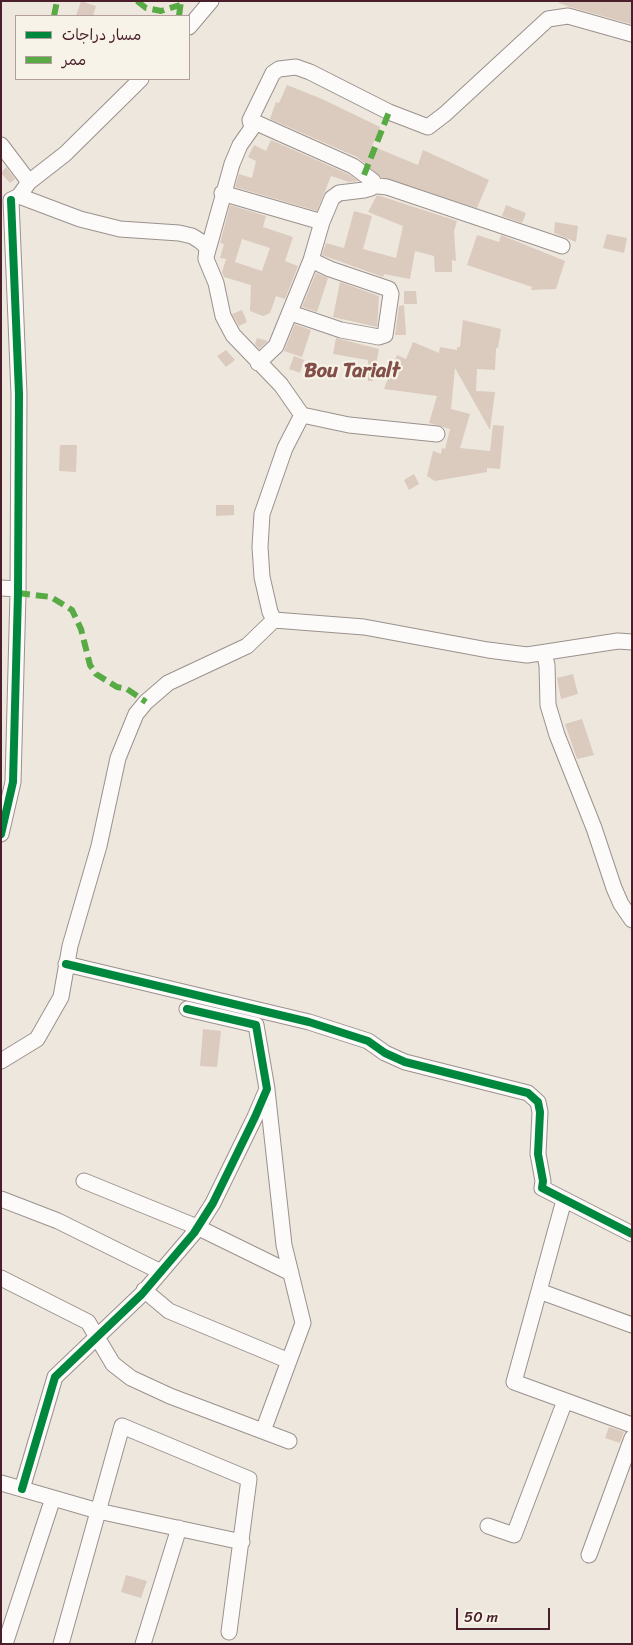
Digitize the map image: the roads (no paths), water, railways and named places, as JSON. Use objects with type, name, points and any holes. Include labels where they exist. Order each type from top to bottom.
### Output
[{"type":"street","points":[[190,26],[211,1]]},
{"type":"street","points":[[206,259],[222,193],[240,145],[252,128],[250,120],[273,73],[284,68],[296,67],[310,72],[389,112],[428,127],[445,114],[548,19],[568,16],[632,34]]},
{"type":"street","points":[[1,834],[13,782],[18,589],[19,394],[11,199],[29,182],[65,154],[140,80]]},
{"type":"street","points":[[250,120],[353,166],[374,184],[364,190],[345,191],[334,196],[322,222],[311,260],[291,313],[276,346],[258,363]]},
{"type":"street","points":[[1,145],[29,182]]},
{"type":"street","points":[[370,185],[388,187],[562,246]]},
{"type":"street","points":[[222,193],[322,222]]},
{"type":"street","points":[[11,199],[120,229],[192,236],[207,247],[206,259],[216,283],[227,324],[233,335],[281,385],[302,415],[349,424],[437,434]]},
{"type":"street","points":[[291,313],[340,330],[379,337],[384,335],[391,294],[389,289],[330,269],[311,260]]},
{"type":"street","points":[[274,620],[270,612],[262,577],[260,547],[262,514],[285,448],[302,415]]},
{"type":"street","points":[[1,588],[18,589]]},
{"type":"street","points":[[1,1061],[28,1045],[42,1032],[61,997],[66,964],[98,846],[118,758],[136,714],[146,702],[168,683],[247,646],[274,620],[364,627],[488,650],[527,655],[618,641],[632,642]]},
{"type":"street","points":[[544,653],[547,665],[548,705],[557,735],[594,828],[614,888],[621,904],[632,920]]},
{"type":"street","points":[[66,964],[309,1022],[368,1041],[385,1053],[405,1062],[528,1093],[538,1102],[540,1112],[538,1154],[543,1181],[542,1188],[632,1234]]},
{"type":"street","points":[[187,1009],[256,1025],[267,1089],[284,1245],[303,1322],[263,1431]]},
{"type":"street","points":[[22,1489],[55,1377],[144,1290],[197,1228],[217,1194],[256,1118],[267,1089]]},
{"type":"street","points":[[84,1181],[197,1228],[291,1273]]},
{"type":"street","points":[[1,1199],[58,1221],[161,1272]]},
{"type":"street","points":[[564,1200],[514,1382],[632,1425]]},
{"type":"street","points":[[1,1278],[88,1322],[113,1364],[131,1378],[170,1396],[289,1441]]},
{"type":"street","points":[[144,1290],[169,1311],[289,1361]]},
{"type":"street","points":[[539,1291],[632,1325]]},
{"type":"street","points":[[488,1526],[514,1535],[565,1400]]},
{"type":"street","points":[[60,1644],[122,1426],[249,1479],[229,1632]]},
{"type":"street","points":[[589,1555],[625,1475],[632,1438]]},
{"type":"street","points":[[1,1483],[98,1511],[242,1542]]},
{"type":"street","points":[[5,1644],[53,1498]]},
{"type":"street","points":[[143,1644],[179,1528]]},
{"type":"district","name":"Bou Tarialt","points":[[352,372]]}]
